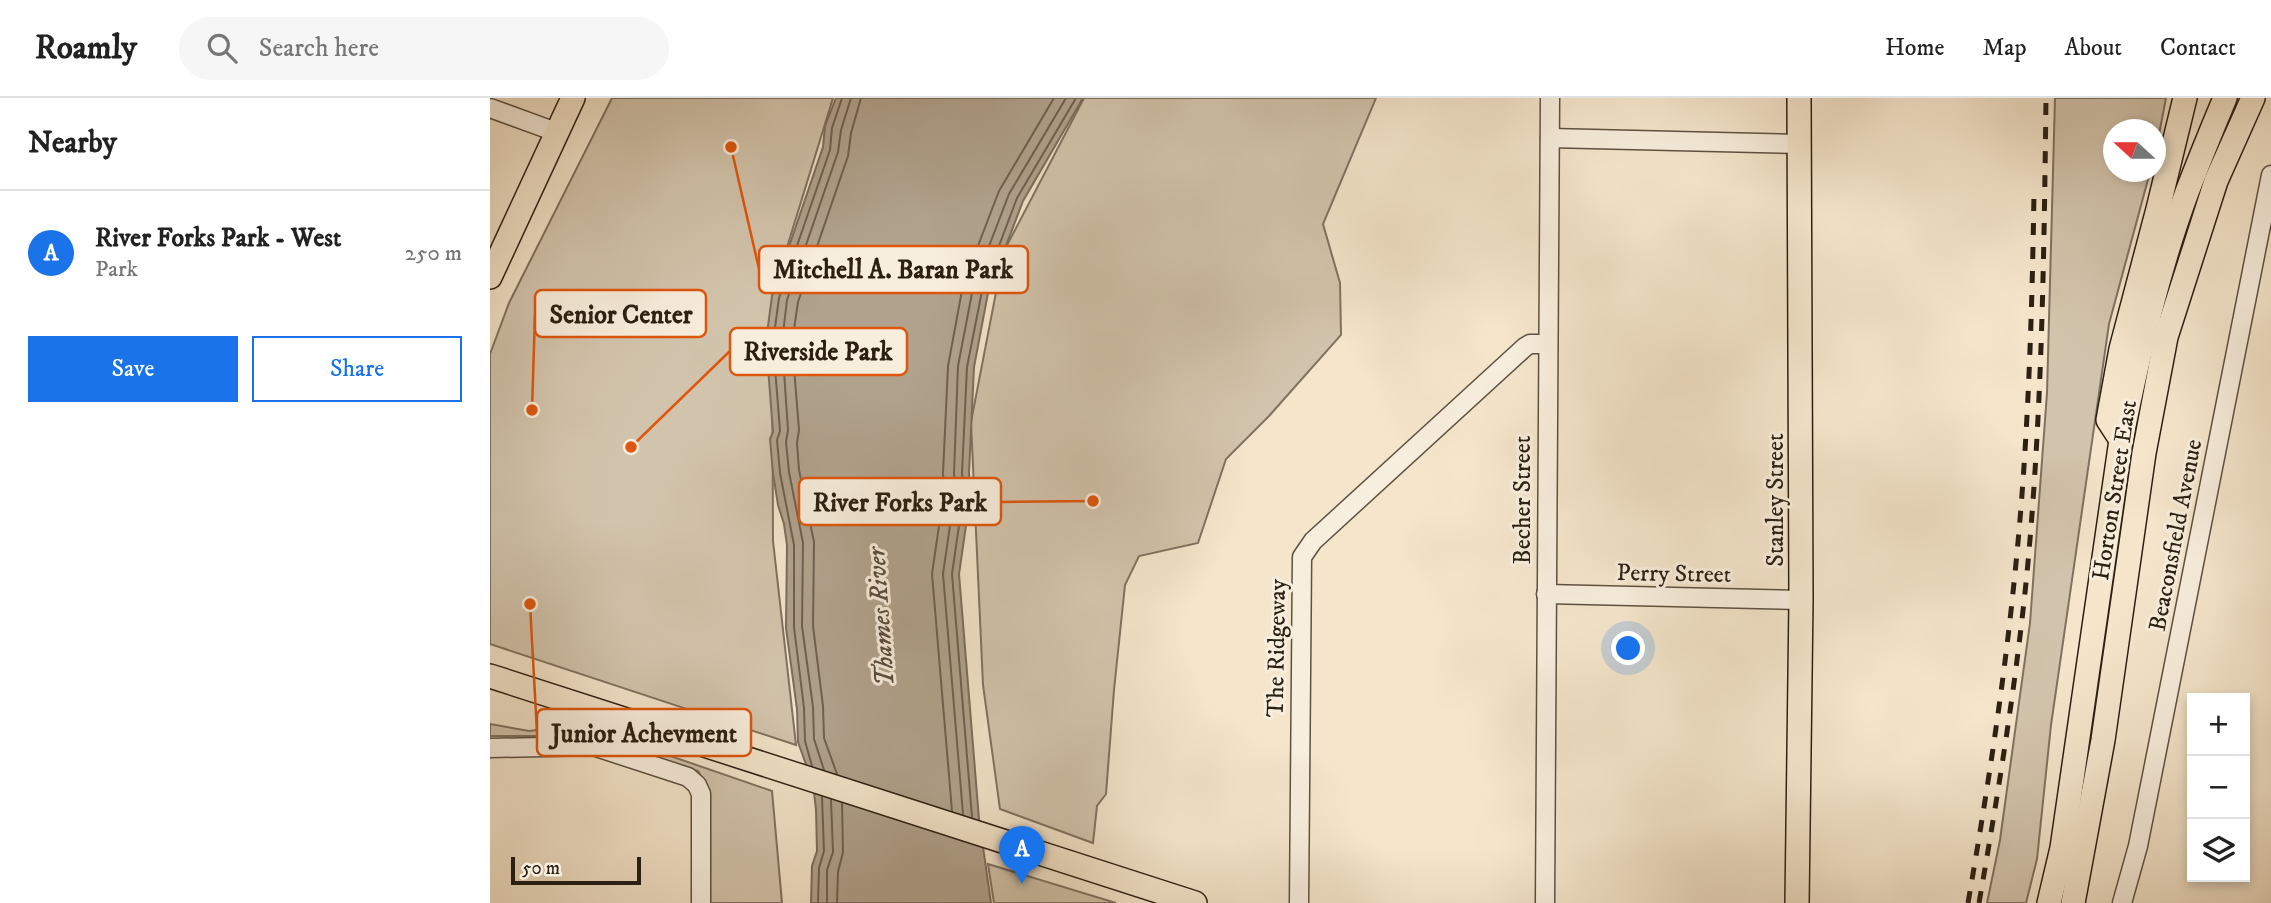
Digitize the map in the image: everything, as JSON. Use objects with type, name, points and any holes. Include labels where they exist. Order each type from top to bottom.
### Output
[{"type":"main road","points":[[490,277],[573,98]]},
{"type":"main road","name":"Stanley Street","points":[[1797,903],[1801,600],[1799,98]]},
{"type":"main road","points":[[2121,440],[2108,420],[2121,349],[2185,98]]},
{"type":"main road","name":"Horton Street East","points":[[2049,903],[2062,848],[2121,440],[2134,375],[2160,274],[2186,194],[2225,98]]},
{"type":"main road","name":"Horton Street East","points":[[2073,903],[2103,740],[2144,453],[2166,337],[2216,181],[2253,98]]},
{"type":"main road","points":[[490,676],[1195,903]]},
{"type":"street","name":"Becher Street","points":[[1545,903],[1549,98]]},
{"type":"street","points":[[490,108],[556,132]]},
{"type":"street","points":[[1550,138],[1801,144]]},
{"type":"street","name":"Beaconsfield Avenue","points":[[2122,903],[2138,846],[2271,175]]},
{"type":"street","name":"The Ridgeway","points":[[1299,903],[1302,557],[1313,541],[1525,347],[1530,344],[1548,344]]},
{"type":"street","name":"Perry Street","points":[[1546,594],[1801,600]]},
{"type":"street","points":[[490,748],[593,746],[688,777],[697,785],[701,794],[701,903]]},
{"type":"shaded area","points":[[612,98],[833,98],[772,296],[773,541],[796,745],[490,644],[490,354],[509,303]]},
{"type":"shaded area","points":[[1084,98],[1376,98],[1323,224],[1340,283],[1341,335],[1269,416],[1226,459],[1198,543],[1139,556],[1125,585],[1106,794],[1097,806],[1093,843],[1000,809],[983,685],[971,422],[1004,251]]},
{"type":"shaded area","points":[[2055,98],[2166,98],[2162,119],[2103,119],[2103,182],[2147,182],[2109,324],[2051,725],[2037,859],[2026,903],[1987,903],[2000,840],[2030,623],[2047,393]]},
{"type":"shaded area","points":[[490,724],[529,731],[559,727],[589,728],[772,791],[782,903],[709,903],[710,791],[698,771],[593,736],[490,736]]},
{"type":"shaded area","points":[[988,864],[1116,903],[994,903]]},
{"type":"water","name":"Thames River","points":[[836,98],[1083,98],[1023,201],[988,293],[974,367],[969,473],[971,491],[959,574],[979,819],[991,903],[811,903],[812,866],[817,851],[816,810],[813,784],[798,742],[797,709],[786,628],[787,545],[773,473],[770,439],[773,432],[766,341],[772,296],[823,147],[825,126]]},
{"type":"railway","points":[[1979,903],[2012,697],[2032,514],[2041,336],[2046,98]]},
{"type":"railway","points":[[1968,903],[2011,615],[2029,383],[2034,192]]},
{"type":"place","name":"Mitchell A. Baran Park","points":[[731,147]]},
{"type":"place","name":"Senior Center","points":[[532,410]]},
{"type":"place","name":"Riverside Park","points":[[631,447]]},
{"type":"place","name":"River Forks Park","points":[[1093,501]]},
{"type":"place","name":"Junior Achevment","points":[[530,604]]},
{"type":"place","name":"River Forks Park - West","points":[[1022,884]]}]
